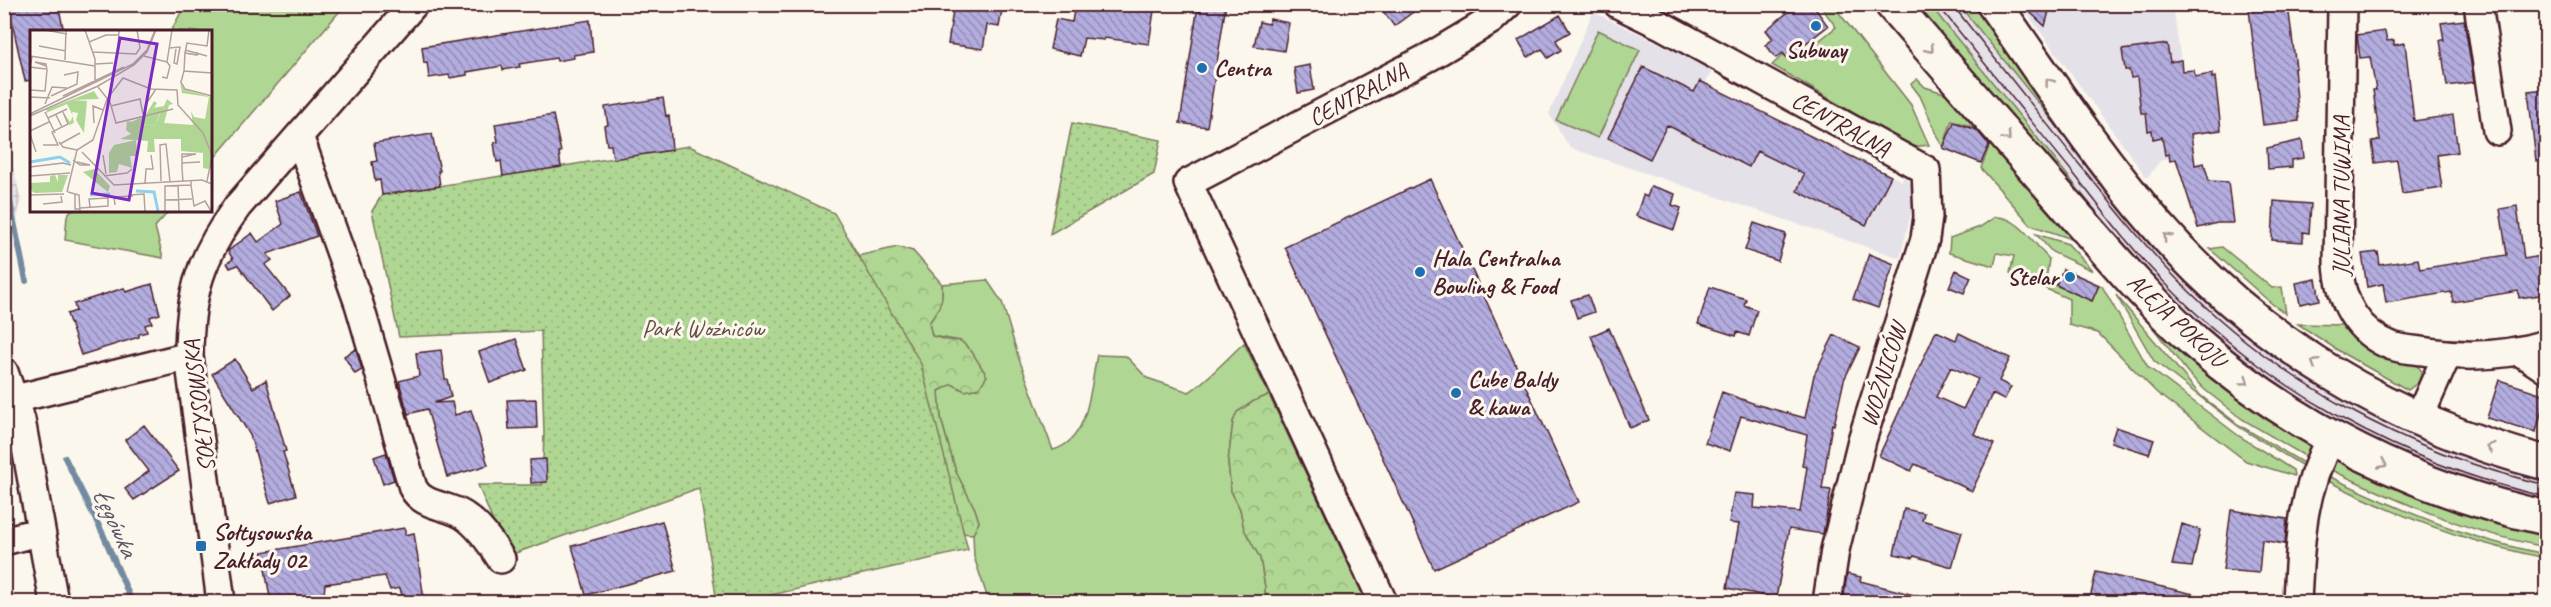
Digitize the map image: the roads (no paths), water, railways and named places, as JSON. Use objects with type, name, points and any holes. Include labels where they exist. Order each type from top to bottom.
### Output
[{"type":"main road","name":"ALEJA POKOJU","points":[[1892,4],[2110,255],[2168,316],[2228,369],[2299,418],[2372,459],[2441,488],[2505,508],[2547,518]]},
{"type":"main road","points":[[1994,4],[2128,191],[2163,232],[2223,293],[2308,359],[2363,393],[2418,420],[2486,446],[2547,463]]},
{"type":"street","name":"SOŁTYSOWSKA","points":[[222,603],[189,356],[189,320],[196,285],[219,231],[237,207],[414,4]]},
{"type":"street","name":"CENTRALNA","points":[[1383,603],[1188,183],[1431,56],[1491,20],[1508,4]]},
{"type":"street","name":"CENTRALNA","points":[[1618,4],[1659,24],[1905,159]]},
{"type":"street","name":"JULIANA TUWIMA","points":[[2342,4],[2337,252],[2339,282],[2343,297],[2356,320],[2379,340],[2394,347],[2447,355],[2486,356],[2547,344]]},
{"type":"street","points":[[2478,4],[2497,131]]},
{"type":"street","points":[[299,136],[359,304],[416,494],[468,519],[501,559]]},
{"type":"street","name":"WOŹNICÓW","points":[[1827,603],[1835,550],[1862,440],[1927,228],[1926,170],[1905,159]]},
{"type":"street","points":[[2519,351],[2547,369]]},
{"type":"street","points":[[2418,420],[2447,355]]},
{"type":"street","points":[[15,399],[189,356]]},
{"type":"street","points":[[4,372],[21,420],[54,603]]},
{"type":"street","points":[[2297,603],[2305,501],[2316,467],[2331,437]]},
{"type":"street","points":[[4,541],[41,531]]},
{"type":"waterway","name":"Łęgówka","points":[[4,172],[26,281]]},
{"type":"waterway","name":"Łęgówka","points":[[65,458],[103,534],[132,602]]},
{"type":"tram line","points":[[1937,4],[2140,256],[2204,321],[2247,356],[2292,389],[2389,443],[2492,482],[2546,497]]},
{"type":"tram line","points":[[1952,4],[2148,248],[2212,313],[2298,379],[2393,432],[2442,453],[2494,471],[2546,485]]},
{"type":"place","name":"Subway","points":[[1816,26]]},
{"type":"place","name":"Centra","points":[[1202,68]]},
{"type":"place","name":"Hala Centralna Bowling & Food","points":[[1420,272]]},
{"type":"place","name":"Stelar","points":[[2070,277]]},
{"type":"place","name":"Cube Baldy & kawa","points":[[1456,393]]},
{"type":"place","name":"Sołtysowska Zakłady 02","points":[[201,546]]},
{"type":"park label","name":"Park Woźniców","points":[[703,328]]}]
